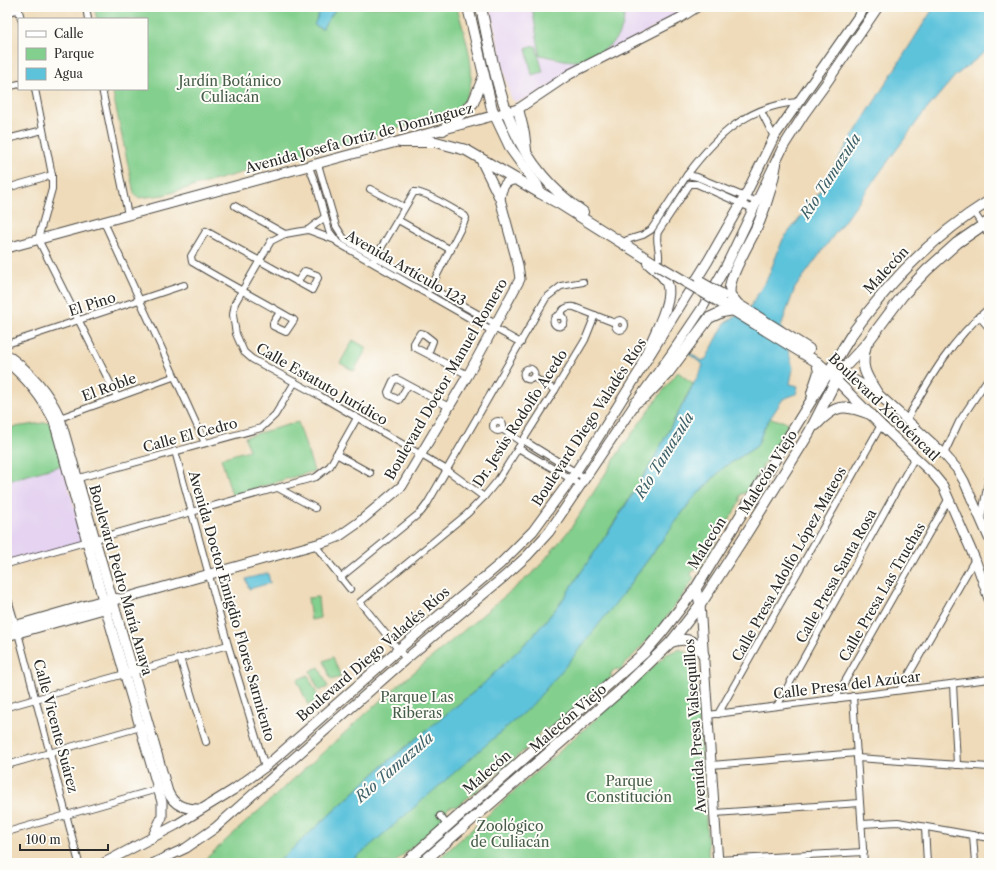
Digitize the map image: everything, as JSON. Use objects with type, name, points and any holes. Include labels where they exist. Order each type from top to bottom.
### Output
[{"type":"main road","points":[[468,7],[495,116],[511,149],[537,185],[540,193]]},
{"type":"main road","points":[[481,7],[506,113],[517,138],[542,175],[564,197],[581,210],[659,262]]},
{"type":"main road","name":"Avenida Josefa Ortiz de Domínguez","points":[[7,248],[518,109],[570,74],[674,21],[697,7]]},
{"type":"main road","name":"Boulevard Diego Valadés Ríos","points":[[104,863],[151,839],[233,790],[265,768],[398,650],[517,549],[544,518],[573,476],[708,261],[742,201],[774,136],[821,72],[865,7]]},
{"type":"main road","name":"Boulevard Diego Valadés Ríos","points":[[154,863],[186,848],[214,828],[349,714],[406,659],[527,556],[560,518],[635,403],[703,307],[726,266],[776,164],[804,114],[878,7]]},
{"type":"main road","points":[[443,130],[473,103],[484,76]]},
{"type":"main road","points":[[518,109],[524,134],[526,152]]},
{"type":"main road","points":[[400,142],[426,141],[445,143],[466,150],[560,204],[638,254],[663,276],[669,290],[665,309],[642,365]]},
{"type":"main road","name":"Boulevard Doctor Manuel Romero","points":[[7,636],[14,629],[210,576],[338,537],[394,494],[402,486],[468,375],[520,279],[520,271],[500,199],[480,158]]},
{"type":"main road","points":[[635,403],[646,396],[661,381],[709,318],[735,306],[730,295],[730,283],[760,219],[770,191],[776,164]]},
{"type":"main road","points":[[500,199],[503,186],[507,182],[516,180]]},
{"type":"main road","name":"Malecón","points":[[405,863],[627,670],[662,632],[696,588],[811,402],[835,372],[873,305],[892,282],[940,235],[989,201]]},
{"type":"main road","name":"Malecón Viejo","points":[[422,863],[622,689],[671,642],[700,605],[809,433],[835,372],[867,343],[903,296],[927,270],[957,243],[986,223]]},
{"type":"main road","points":[[638,254],[659,262]]},
{"type":"main road","name":"Boulevard Xicoténcatl","points":[[659,262],[735,306],[835,372],[877,393],[944,454],[957,469],[982,519],[989,538]]},
{"type":"main road","points":[[867,343],[863,358],[863,367],[867,378],[877,393]]},
{"type":"main road","name":"Boulevard Pedro María Anaya","points":[[7,355],[29,372],[49,396],[57,419],[108,603],[162,788],[163,813],[159,825],[151,839]]},
{"type":"main road","points":[[811,402],[819,372],[816,359]]},
{"type":"main road","name":"Boulevard Pedro María Anaya","points":[[7,362],[40,394],[57,419]]},
{"type":"main road","name":"Boulevard Xicoténcatl","points":[[835,372],[870,414],[934,475],[949,498],[975,559],[989,599]]},
{"type":"main road","points":[[809,433],[824,417],[842,407],[851,407],[870,414]]},
{"type":"main road","name":"Avenida Presa Valsequillos","points":[[696,588],[700,605],[718,862]]},
{"type":"main road","points":[[671,642],[683,639],[691,640],[698,646],[704,656]]},
{"type":"main road","name":"Boulevard Pedro María Anaya","points":[[162,788],[179,806],[200,809]]},
{"type":"main road","points":[[232,812],[241,797],[233,790]]},
{"type":"main road","points":[[113,863],[130,851]]},
{"type":"street","points":[[86,7],[88,18]]},
{"type":"street","points":[[7,13],[18,8],[20,18]]},
{"type":"street","points":[[7,88],[18,84]]},
{"type":"street","points":[[35,90],[52,175],[52,189],[38,240],[117,397]]},
{"type":"street","points":[[102,90],[128,215]]},
{"type":"street","points":[[627,240],[643,235],[651,230],[687,175],[703,154],[733,125],[780,103],[799,102]]},
{"type":"street","points":[[761,111],[774,136]]},
{"type":"street","points":[[7,139],[43,130]]},
{"type":"street","name":"Avenida Artículo 123","points":[[318,164],[338,231],[345,240],[432,287],[494,328]]},
{"type":"street","name":"Avenida Artículo 123","points":[[309,167],[316,184],[329,231],[335,240],[372,264],[494,328]]},
{"type":"street","points":[[7,188],[52,175]]},
{"type":"street","points":[[687,175],[697,176],[742,201]]},
{"type":"street","points":[[659,262],[660,252],[657,241],[658,232],[690,184],[697,184],[755,206]]},
{"type":"street","points":[[370,190],[404,207]]},
{"type":"street","points":[[372,264],[398,220],[411,194],[417,191],[465,216],[466,221],[428,294]]},
{"type":"street","points":[[235,206],[285,234]]},
{"type":"street","points":[[973,211],[986,223],[989,235]]},
{"type":"street","points":[[308,230],[325,217]]},
{"type":"street","points":[[398,220],[451,250]]},
{"type":"street","points":[[104,222],[173,377],[205,443]]},
{"type":"street","points":[[308,230],[335,240]]},
{"type":"street","name":"Calle Estatuto Jurídico","points":[[308,230],[285,234],[271,241],[235,303],[233,315],[236,334],[244,352],[252,359],[295,382],[447,470],[484,497]]},
{"type":"street","points":[[280,312],[273,323],[274,327],[286,332],[294,320],[191,260],[191,256],[206,231],[297,282]]},
{"type":"street","points":[[340,578],[421,512],[447,470],[546,298],[561,286],[583,282]]},
{"type":"street","name":"El Pino","points":[[7,344],[140,301],[184,284]]},
{"type":"street","points":[[559,316],[562,310],[570,306],[579,308],[615,323]]},
{"type":"street","points":[[906,421],[928,380],[948,351],[979,316],[989,308]]},
{"type":"street","name":"Dr. Jesús Rodolfo Acedo","points":[[398,650],[360,602],[467,514],[498,480],[585,340],[595,315]]},
{"type":"street","points":[[979,316],[989,328]]},
{"type":"street","points":[[494,328],[521,343]]},
{"type":"street","points":[[428,354],[433,341],[424,334],[420,334],[414,343],[414,347],[468,375]]},
{"type":"street","name":"El Roble","points":[[57,419],[173,377]]},
{"type":"street","points":[[533,377],[555,390]]},
{"type":"street","points":[[944,454],[959,422],[989,377]]},
{"type":"street","points":[[408,385],[400,398],[397,400],[390,396],[388,392],[395,379],[408,385],[449,407]]},
{"type":"street","name":"Calle El Cedro","points":[[74,480],[261,428],[275,415],[295,382]]},
{"type":"street","points":[[7,564],[316,477],[330,466],[356,418]]},
{"type":"street","name":"Calle Presa Adolfo López Mateos","points":[[718,714],[881,425]]},
{"type":"street","points":[[502,429],[573,476]]},
{"type":"street","points":[[518,448],[583,481]]},
{"type":"street","name":"Avenida Doctor Emigdio Flores Sarmiento","points":[[175,451],[228,645],[265,768]]},
{"type":"street","points":[[336,454],[370,473]]},
{"type":"street","name":"Calle Presa Santa Rosa","points":[[777,706],[915,457]]},
{"type":"street","points":[[982,519],[989,477]]},
{"type":"street","points":[[278,488],[315,508]]},
{"type":"street","name":"Calle Presa Las Truchas","points":[[835,699],[949,498]]},
{"type":"street","points":[[315,545],[350,589]]},
{"type":"street","points":[[900,690],[975,559]]},
{"type":"street","name":"Calle Vicente Suárez","points":[[7,596],[14,629],[50,753],[79,863]]},
{"type":"street","points":[[7,707],[228,645]]},
{"type":"street","points":[[398,650],[406,659]]},
{"type":"street","points":[[180,658],[206,742]]},
{"type":"street","name":"Calle Presa del Azúcar","points":[[708,715],[989,679]]},
{"type":"street","points":[[953,684],[958,765]]},
{"type":"street","points":[[853,696],[864,863]]},
{"type":"street","points":[[7,765],[144,726]]},
{"type":"street","points":[[711,765],[857,756],[989,767]]},
{"type":"street","points":[[7,832],[162,788]]},
{"type":"street","points":[[715,813],[860,803]]},
{"type":"street","points":[[440,816],[447,825]]},
{"type":"street","points":[[862,824],[898,822],[989,838]]},
{"type":"street","points":[[925,827],[927,863]]},
{"type":"street","points":[[973,835],[976,863]]},
{"type":"street","points":[[718,862],[864,852]]},
{"type":"shaded area","points":[[490,7],[691,7],[529,98],[515,102],[511,98],[509,92]]},
{"type":"shaded area","points":[[63,465],[85,545],[7,568],[7,481]]},
{"type":"green space","name":"Jardín Botánico Culiacán","points":[[94,7],[457,7],[468,50],[471,84],[465,99],[453,113],[163,195],[138,198],[134,193],[112,90],[148,90],[148,18],[97,18]]},
{"type":"green space","points":[[532,7],[623,7],[623,23],[618,36],[601,52],[584,60],[565,60],[540,55]]},
{"type":"green space","points":[[536,46],[543,72],[532,75],[526,48]]},
{"type":"green space","points":[[353,340],[367,348],[354,371],[340,363]]},
{"type":"green space","name":"Parque Las Riberas","points":[[678,372],[693,384],[651,464],[594,554],[559,605],[532,637],[480,687],[387,762],[277,863],[201,863],[382,699],[536,570],[571,528],[621,449]]},
{"type":"green space","name":"Parque Las Riberas","points":[[770,418],[789,423],[747,492],[740,495],[740,502],[699,569],[692,571],[691,575],[694,578],[686,591],[659,626],[620,670],[616,669],[610,674],[612,677],[548,730],[545,728],[538,734],[538,739],[458,806],[450,807],[446,810],[447,816],[394,863],[349,863],[490,740],[622,595],[691,501],[723,468],[757,446]]},
{"type":"green space","points":[[50,422],[63,465],[7,481],[7,428]]},
{"type":"green space","points":[[298,422],[314,471],[232,495],[221,458],[249,450],[245,437]]},
{"type":"green space","points":[[318,597],[320,618],[311,620],[308,598]]},
{"type":"green space","name":"Parque Constitución","points":[[680,649],[689,654],[695,663],[709,863],[434,863],[667,654]]},
{"type":"green space","points":[[333,657],[341,677],[331,680],[324,661]]},
{"type":"green space","points":[[319,667],[328,687],[319,691],[310,671]]},
{"type":"green space","points":[[308,675],[319,699],[308,705],[297,680]]},
{"type":"water","points":[[322,7],[337,7],[322,29],[314,25]]},
{"type":"water","name":"Río Tamazula","points":[[934,7],[989,7],[989,49],[955,76],[922,115],[795,288],[781,326],[793,368],[790,384],[798,386],[796,394],[783,399],[765,426],[757,446],[723,468],[691,501],[622,595],[570,661],[532,705],[364,851],[349,863],[277,863],[387,762],[480,687],[532,637],[559,605],[617,519],[651,464],[701,370],[703,365],[688,353],[689,352],[701,361],[706,359],[725,323],[750,307],[768,277],[783,239],[809,207],[826,182],[845,148]]},
{"type":"water","points":[[268,573],[270,583],[249,589],[246,579]]},
{"type":"park label","name":"Zoológico de Culiacán","points":[[510,834]]}]
